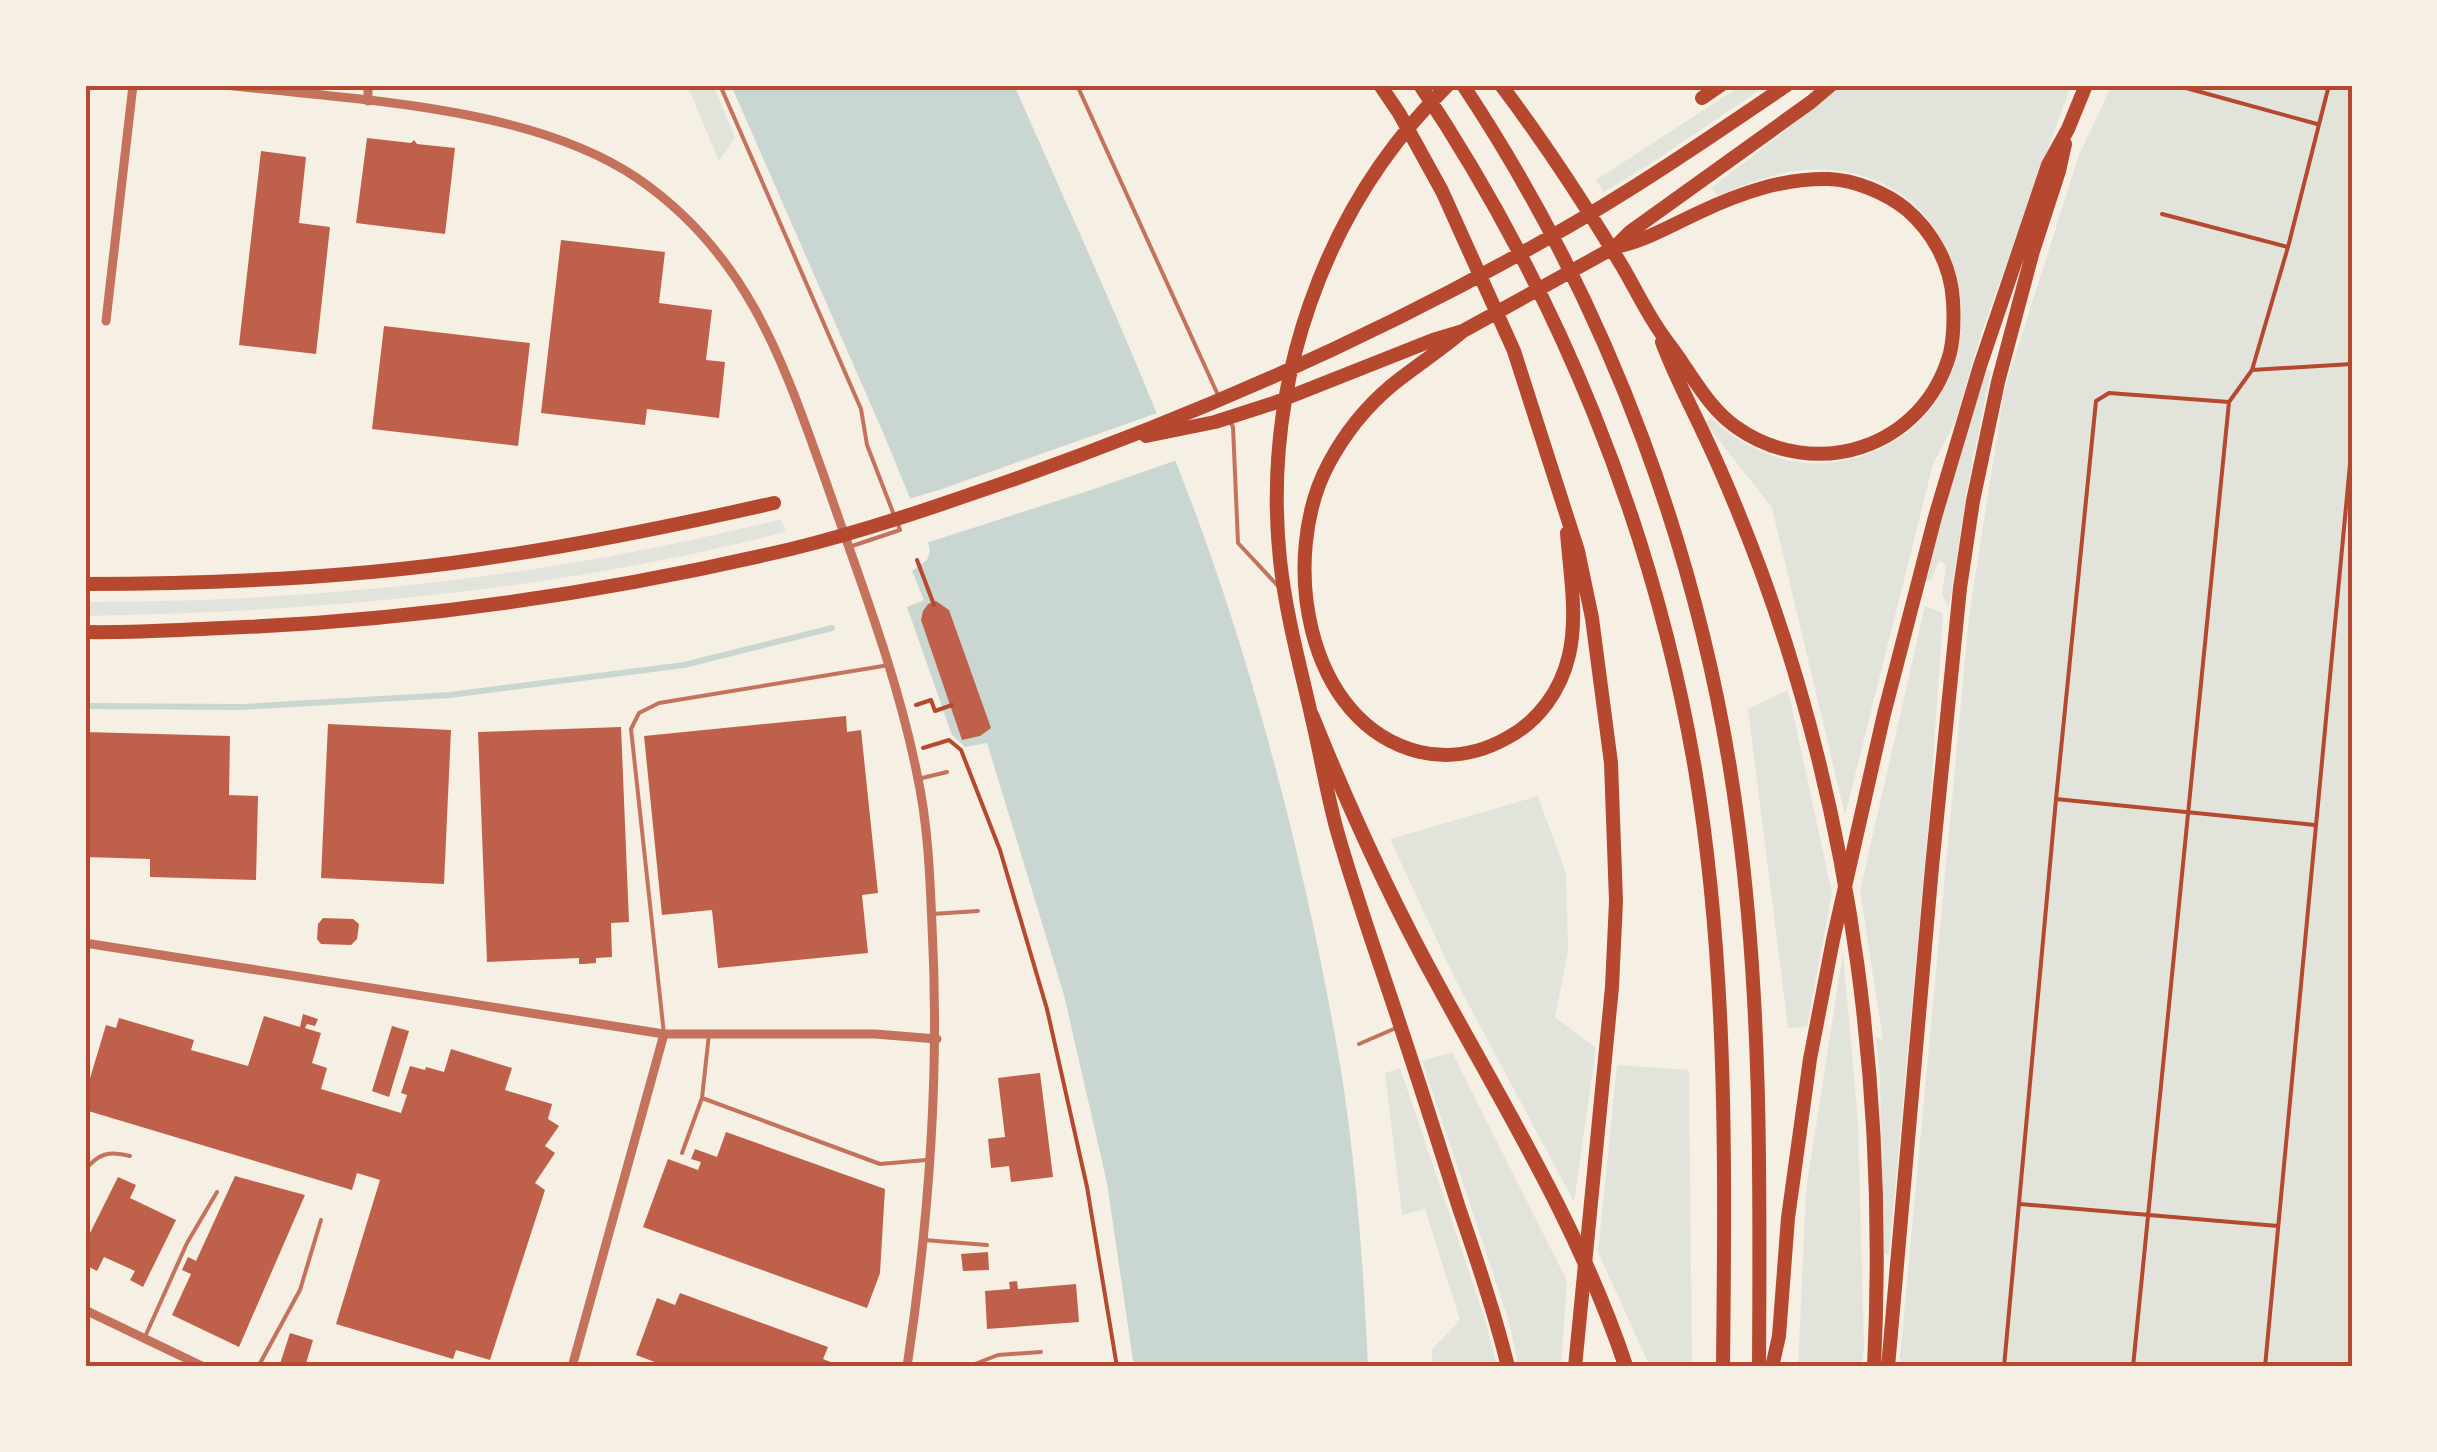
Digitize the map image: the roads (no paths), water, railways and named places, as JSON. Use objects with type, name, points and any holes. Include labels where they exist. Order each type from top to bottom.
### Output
[{"type":"highway","points":[[1380,85],[1442,191],[1506,333],[1578,551],[1592,618],[1614,798],[1614,954],[1575,1367]]},
{"type":"highway","points":[[1420,85],[1483,185],[1564,340],[1624,495],[1668,642],[1695,773],[1712,912],[1720,1040],[1723,1367]]},
{"type":"highway","points":[[1448,85],[1386,156],[1352,210],[1306,313],[1280,428],[1276,480],[1278,537],[1294,644],[1335,823],[1508,1367]]},
{"type":"highway","points":[[1463,85],[1514,167],[1604,343],[1657,480],[1704,642],[1730,772],[1750,932],[1758,1156],[1759,1367]]},
{"type":"highway","points":[[1500,85],[1568,180],[1622,264],[1656,327],[1706,399],[1736,427],[1778,448],[1825,455],[1842,452],[1876,442],[1910,419],[1926,402],[1949,355],[1953,336],[1952,292],[1934,240],[1919,220],[1898,203],[1871,189],[1835,179],[1785,182],[1634,237],[1615,247],[1463,331],[1420,363],[1388,389],[1343,440],[1315,495],[1307,534],[1307,610],[1317,650],[1331,680],[1354,712],[1375,732],[1400,746],[1452,756],[1495,745],[1514,734],[1550,698],[1566,664],[1572,627],[1564,508]]},
{"type":"highway","points":[[1702,98],[1721,85]]},
{"type":"highway","points":[[85,632],[286,626],[483,606],[638,580],[793,548],[870,527],[1111,444],[1396,320],[1610,201],[1787,85]]},
{"type":"highway","points":[[1634,237],[1831,85]]},
{"type":"highway","points":[[1772,1367],[1779,1336],[1788,1218],[1810,1059],[1866,788],[1922,566],[1970,400],[2048,165],[2086,85]]},
{"type":"highway","points":[[1888,1367],[1938,796],[1963,568],[1998,382],[2068,129]]},
{"type":"highway","points":[[1656,327],[1761,571],[1819,763],[1847,898],[1864,1013],[1875,1204],[1874,1367]]},
{"type":"highway","points":[[1111,444],[1215,422],[1274,404],[1463,331]]},
{"type":"highway","points":[[85,584],[280,578],[462,562],[629,535],[774,502]]},
{"type":"highway","points":[[1312,716],[1352,813],[1403,918],[1564,1215],[1626,1367]]},
{"type":"street","points":[[106,321],[133,85]]},
{"type":"street","points":[[226,85],[458,114],[556,137],[600,156],[668,202],[711,243],[735,274],[771,340],[802,416],[889,665],[918,778],[929,858],[937,1039],[924,1240],[907,1367]]},
{"type":"street","points":[[368,85],[368,101]]},
{"type":"street","points":[[85,942],[664,1034],[876,1034],[937,1039]]},
{"type":"street","points":[[572,1367],[664,1034]]},
{"type":"street","points":[[85,1310],[204,1367]]},
{"type":"lane","points":[[720,85],[861,409],[867,445],[900,530],[849,548]]},
{"type":"lane","points":[[1077,85],[1233,427],[1238,542],[1284,592]]},
{"type":"lane","points":[[664,1034],[631,728],[639,713],[659,703],[889,665]]},
{"type":"lane","points":[[918,778],[947,772]]},
{"type":"lane","points":[[932,914],[978,911]]},
{"type":"lane","points":[[1359,1044],[1400,1026]]},
{"type":"lane","points":[[682,1153],[702,1098],[709,1034]]},
{"type":"lane","points":[[702,1098],[880,1164],[929,1160]]},
{"type":"lane","points":[[85,1170],[95,1158],[106,1153],[130,1156]]},
{"type":"lane","points":[[144,1339],[187,1242],[217,1192]]},
{"type":"lane","points":[[258,1367],[300,1290],[321,1220]]},
{"type":"lane","points":[[924,1240],[987,1246]]},
{"type":"lane","points":[[967,1367],[998,1355],[1041,1352]]},
{"type":"waterway","points":[[85,706],[242,707],[450,695],[684,665],[832,628]]}]
